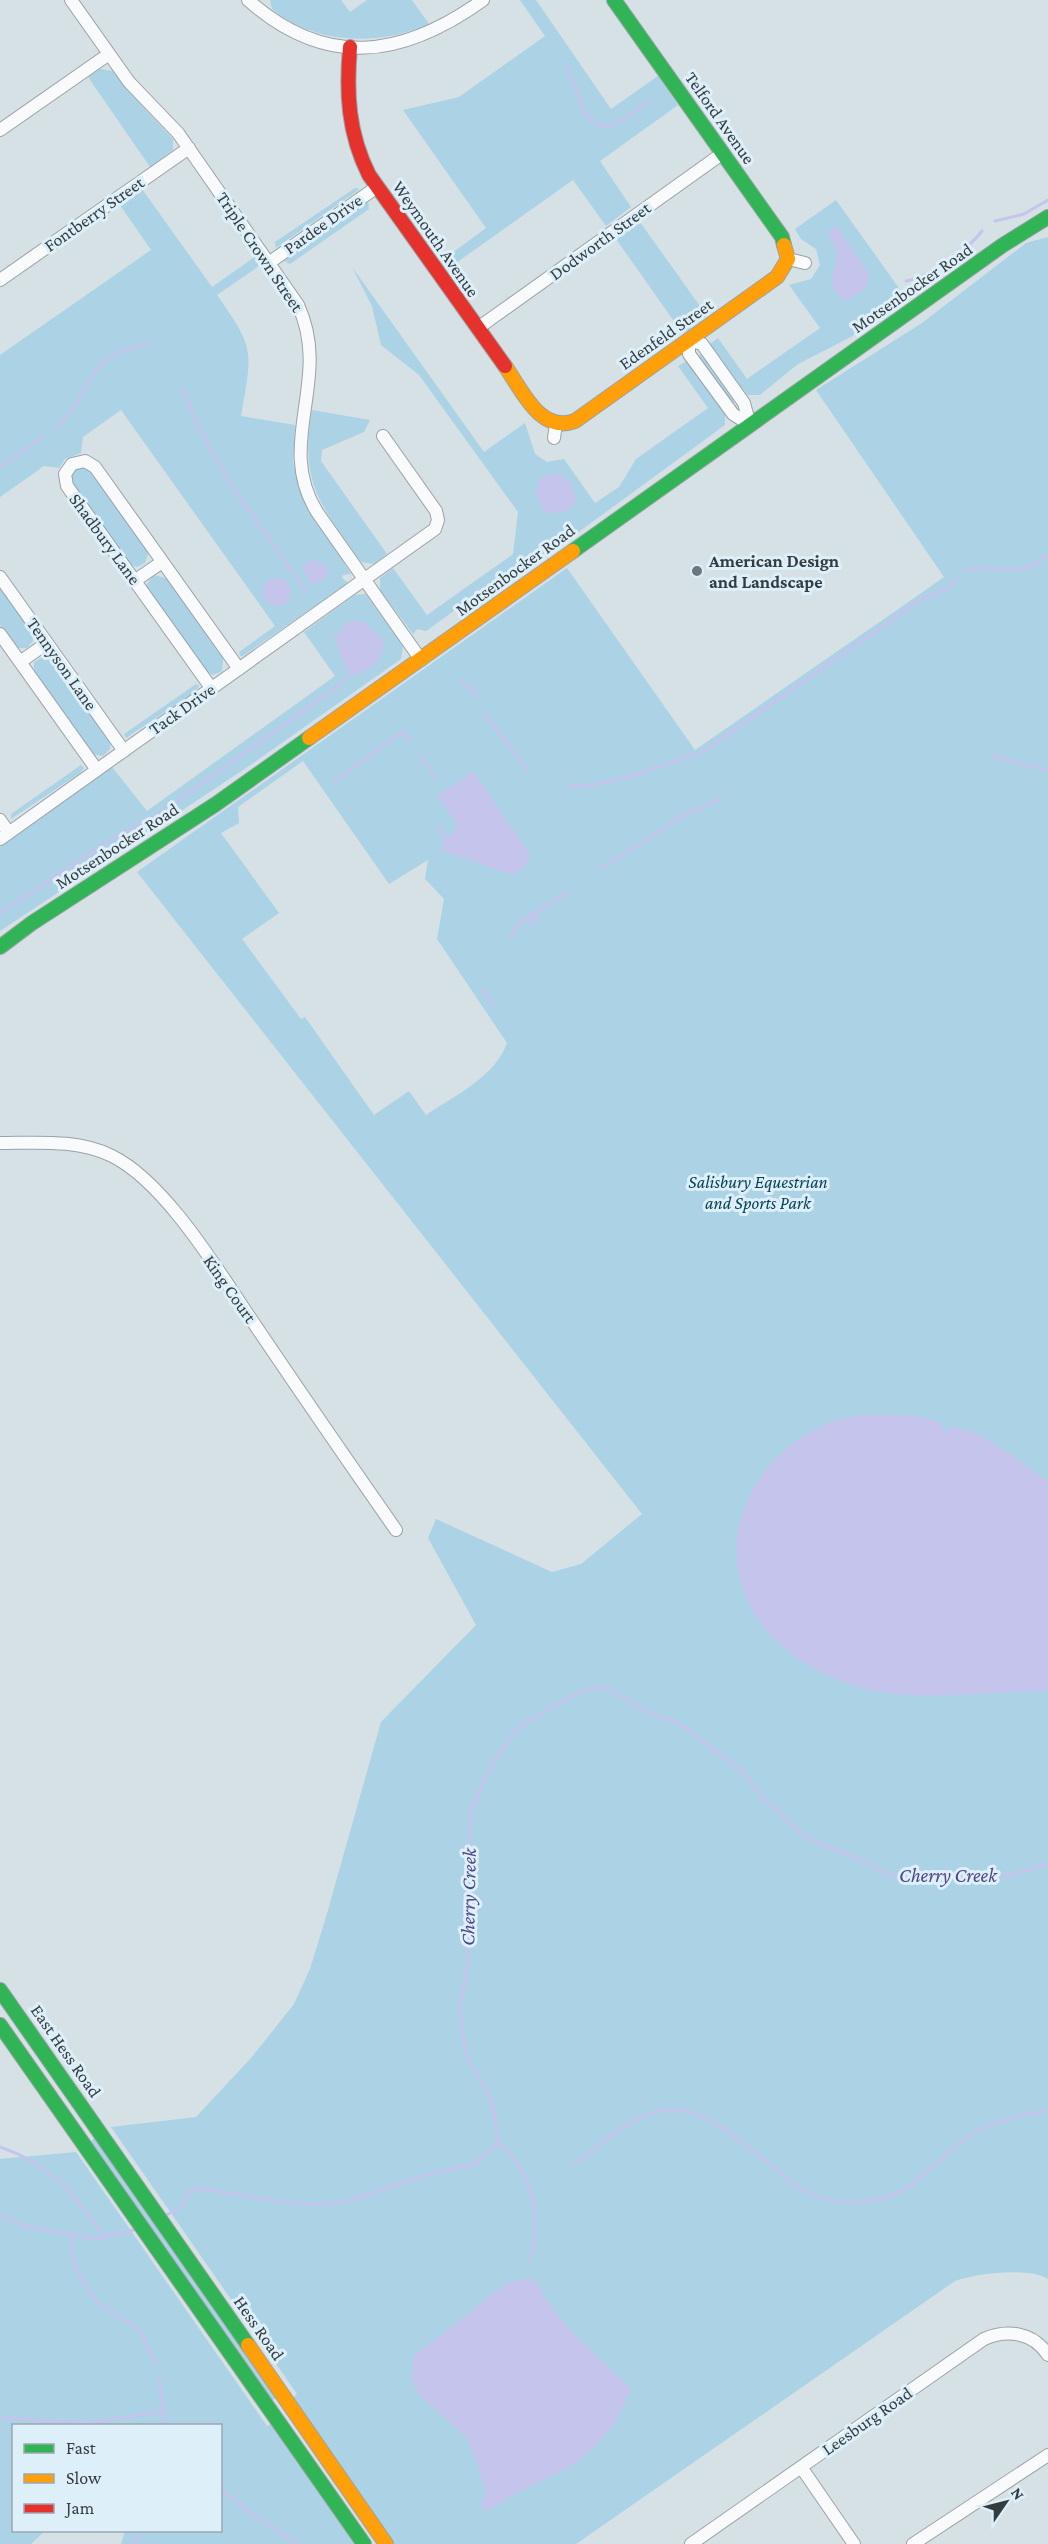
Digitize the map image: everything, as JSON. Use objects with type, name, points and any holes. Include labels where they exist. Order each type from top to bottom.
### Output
[{"type":"main road","name":"Telford Avenue","points":[[614,0],[782,237],[788,259]]},
{"type":"main road","name":"Weymouth Avenue","points":[[350,47],[346,91],[348,116],[358,153],[376,187],[538,414],[555,431]]},
{"type":"main road","name":"Motsenbocker Road","points":[[0,946],[216,804],[1003,245],[1048,217]]},
{"type":"main road","name":"Edenfeld Street","points":[[555,431],[575,421],[777,277],[788,259]]},
{"type":"main road","name":"East Hess Road","points":[[0,1990],[102,2134]]},
{"type":"main road","name":"East Hess Road","points":[[0,2025],[86,2145]]},
{"type":"main road","name":"Hess Road","points":[[102,2134],[386,2544]]},
{"type":"main road","name":"Hess Road","points":[[86,2145],[364,2544]]},
{"type":"street","name":"Triple Crown Street","points":[[71,0],[129,81],[168,119],[298,305],[309,335],[311,372],[299,448],[303,480],[314,507],[421,660]]},
{"type":"street","points":[[251,1],[267,17],[296,34],[318,42],[350,47],[389,45],[423,36],[454,21],[483,0]]},
{"type":"street","points":[[0,130],[109,54]]},
{"type":"street","name":"Fontberry Street","points":[[0,280],[189,148]]},
{"type":"street","name":"Dodworth Street","points":[[478,328],[723,153]]},
{"type":"street","name":"Pardee Drive","points":[[270,262],[376,187]]},
{"type":"street","points":[[788,259],[805,262]]},
{"type":"street","points":[[689,340],[689,354],[733,414],[750,425]]},
{"type":"street","name":"Tack Drive","points":[[5,836],[438,525],[436,511],[383,436]]},
{"type":"street","name":"Shadbury Lane","points":[[212,688],[67,486],[65,474],[72,464],[85,461],[95,467],[239,669]]},
{"type":"street","points":[[136,580],[162,562]]},
{"type":"street","name":"Tennyson Lane","points":[[0,577],[124,751]]},
{"type":"street","name":"Tennyson Lane","points":[[0,634],[97,770]]},
{"type":"street","points":[[20,662],[47,643]]},
{"type":"street","points":[[0,820],[5,836]]},
{"type":"street","name":"King Court","points":[[0,1143],[56,1143],[90,1148],[114,1157],[142,1177],[203,1251],[396,1530]]},
{"type":"street","name":"Leesburg Road","points":[[691,2544],[704,2540],[801,2467],[984,2339],[1002,2333],[1021,2335],[1038,2343],[1048,2355]]},
{"type":"street","points":[[912,2544],[1048,2455]]},
{"type":"street","points":[[801,2467],[854,2544]]},
{"type":"green space","points":[[270,0],[341,0],[350,12],[367,0],[412,0],[429,24],[390,36],[348,38],[328,35],[308,30],[289,21],[272,9]]},
{"type":"green space","points":[[520,0],[536,0],[611,109],[658,76],[678,105],[600,161],[631,207],[606,226],[573,180],[446,270],[440,262],[486,228],[403,110],[459,97],[545,36]]},
{"type":"green space","points":[[100,69],[113,71],[128,91],[173,139],[173,150],[150,167],[88,77]]},
{"type":"green space","points":[[355,188],[360,189],[276,248],[275,242]]},
{"type":"green space","points":[[142,189],[212,287],[256,256],[262,264],[217,295],[239,328],[248,352],[249,364],[241,416],[295,425],[293,462],[302,497],[351,574],[343,575],[342,578],[348,583],[243,656],[240,656],[239,652],[275,626],[121,410],[83,437],[81,453],[65,459],[59,468],[44,466],[0,497],[0,355],[151,250],[120,205]]},
{"type":"green space","points":[[836,200],[906,298],[851,337],[798,364],[760,395],[747,395],[710,344],[718,338],[747,379],[820,328],[789,285],[811,279],[820,265],[816,249],[801,239],[795,229]]},
{"type":"green space","points":[[368,201],[369,209],[290,264],[284,261]]},
{"type":"green space","points":[[640,222],[707,316],[683,334],[616,239]]},
{"type":"green space","name":"Salisbury Equestrian and Sports Park","points":[[1048,237],[1048,2279],[1028,2273],[1002,2272],[955,2281],[576,2544],[394,2544],[293,2398],[297,2394],[111,2127],[196,2117],[251,2058],[294,2004],[310,1969],[381,1722],[476,1625],[428,1538],[436,1519],[552,1572],[581,1564],[642,1514],[137,872],[567,568],[695,750],[920,594],[944,577],[816,390],[922,323],[1026,243]],"holes":[[[303,761],[389,884],[428,860],[425,879],[444,899],[437,939],[507,1043],[501,1055],[483,1076],[426,1115],[409,1091],[374,1115],[305,1017],[301,1019],[242,939],[279,913],[221,833],[239,823],[238,807]]]},
{"type":"green space","points":[[352,267],[484,452],[525,423],[535,454],[547,462],[564,459],[595,503],[619,487],[636,459],[708,408],[678,366],[687,361],[725,412],[725,425],[543,558],[496,586],[493,583],[426,631],[417,629],[413,634],[380,590],[380,578],[393,568],[427,615],[513,554],[518,512],[419,375],[381,345],[372,306]]},
{"type":"green space","points":[[703,353],[736,400],[731,404],[697,357]]},
{"type":"green space","points":[[312,410],[370,420],[364,432],[322,450],[321,461],[387,554],[374,564],[361,562],[324,508],[317,492],[311,476],[309,457]]},
{"type":"green space","points":[[78,467],[89,469],[146,548],[148,554],[145,563],[137,567],[128,564],[71,483],[72,471]]},
{"type":"green space","points":[[153,575],[166,578],[223,658],[222,671],[213,675],[205,671],[146,586]]},
{"type":"green space","points":[[0,585],[32,631],[33,641],[27,648],[18,648],[0,625]]},
{"type":"green space","points":[[366,594],[403,646],[401,659],[252,764],[0,931],[0,847],[112,767],[147,811],[335,676],[304,632],[355,595]]},
{"type":"green space","points":[[45,656],[52,659],[110,741],[110,749],[103,756],[92,754],[34,673],[34,662]]},
{"type":"green space","points":[[196,684],[199,686],[195,692],[126,738],[124,734]]},
{"type":"green space","points":[[81,765],[84,768],[80,773],[11,819],[11,814]]},
{"type":"green space","points":[[96,2137],[277,2397],[272,2401],[91,2141]]},
{"type":"green space","points":[[76,2152],[267,2426],[271,2424],[357,2544],[121,2544],[125,2532],[222,2532],[222,2424],[12,2424],[12,2532],[44,2532],[31,2544],[0,2544],[0,2159]]},
{"type":"shaded area","points":[[832,227],[837,227],[869,273],[866,289],[847,300],[841,298],[832,288],[837,258],[829,235]]},
{"type":"shaded area","points":[[558,473],[571,482],[577,500],[567,510],[551,512],[550,517],[537,497],[537,486],[545,475]]},
{"type":"shaded area","points":[[314,559],[330,569],[324,579],[313,585],[304,573],[303,565]]},
{"type":"shaded area","points":[[277,578],[287,582],[291,592],[287,602],[277,606],[267,602],[263,592],[267,582]]},
{"type":"shaded area","points":[[355,620],[365,623],[380,638],[382,637],[383,649],[374,665],[355,675],[346,668],[334,638],[345,624]]},
{"type":"shaded area","points":[[473,771],[530,854],[527,864],[513,875],[441,850],[443,838],[452,835],[457,824],[437,796]]},
{"type":"shaded area","points":[[874,1414],[916,1416],[940,1422],[946,1432],[952,1427],[964,1429],[1002,1448],[1048,1481],[1048,1691],[940,1696],[887,1693],[861,1688],[825,1674],[792,1655],[758,1619],[743,1590],[737,1560],[738,1531],[746,1502],[761,1476],[781,1453],[806,1435],[834,1421]]},
{"type":"shaded area","points":[[521,2279],[535,2280],[565,2324],[631,2388],[616,2421],[583,2457],[488,2511],[480,2507],[486,2493],[466,2437],[418,2394],[411,2378],[414,2356],[507,2283]]},
{"type":"waterway","points":[[567,67],[586,115],[599,126],[614,125],[651,100]]},
{"type":"waterway","points":[[995,221],[1024,214],[1048,200]]},
{"type":"waterway","points":[[906,281],[947,262],[982,231]]},
{"type":"waterway","points":[[57,427],[70,412],[101,364],[128,349],[151,343]]},
{"type":"waterway","points":[[182,388],[207,443],[222,469],[307,592]]},
{"type":"waterway","points":[[0,467],[44,436]]},
{"type":"waterway","points":[[964,571],[988,568],[1017,569],[1037,563],[1048,555]]},
{"type":"waterway","points":[[570,786],[594,785],[631,776],[704,751],[922,599],[947,589],[957,579]]},
{"type":"waterway","points":[[0,913],[111,840],[162,812],[336,688],[354,671]]},
{"type":"waterway","points":[[461,681],[477,695]]},
{"type":"waterway","points":[[484,713],[527,770]]},
{"type":"waterway","points":[[334,782],[403,731],[410,740]]},
{"type":"waterway","points":[[420,755],[435,777]]},
{"type":"waterway","points":[[993,756],[1048,770]]},
{"type":"waterway","points":[[571,784],[577,786]]},
{"type":"waterway","points":[[603,868],[682,816],[721,799]]},
{"type":"waterway","points":[[437,825],[446,839]]},
{"type":"waterway","points":[[510,936],[522,921],[568,892]]},
{"type":"waterway","points":[[533,913],[539,921]]},
{"type":"waterway","points":[[527,917],[533,925]]},
{"type":"waterway","points":[[482,989],[493,1005]]},
{"type":"waterway","name":"Cherry Creek","points":[[165,2216],[182,2206],[189,2192],[196,2188],[291,2203],[327,2204],[347,2201],[427,2175],[472,2165],[494,2148],[498,2142],[494,2111],[490,2096],[466,2055],[461,2024],[460,2007],[468,1963],[464,1918],[471,1812],[489,1769],[514,1732],[528,1721],[583,1690],[604,1687],[658,1717],[679,1723],[742,1771],[764,1799],[798,1831],[818,1843],[864,1861],[886,1874],[904,1877],[952,1874],[1006,1876],[1048,1864]]},
{"type":"waterway","points":[[575,2164],[633,2121],[655,2112],[676,2110],[697,2115],[718,2125],[797,2186],[815,2196],[840,2202],[877,2200],[911,2185],[951,2150],[982,2128],[1006,2119],[1048,2111]]},
{"type":"waterway","points":[[498,2142],[519,2166],[532,2196],[535,2228],[530,2260]]},
{"type":"waterway","points":[[0,2147],[35,2163],[61,2183],[106,2238]]},
{"type":"waterway","name":"Cherry Creek","points":[[0,2214],[21,2225],[94,2239],[138,2229]]},
{"type":"waterway","points":[[70,2235],[75,2267],[86,2287],[98,2303],[140,2330],[156,2364]]},
{"type":"waterway","points":[[159,2378],[165,2424]]},
{"type":"waterway","points":[[0,2418],[87,2423],[165,2411]]},
{"type":"waterway","points":[[222,2491],[252,2514],[298,2544]]},
{"type":"waterway","points":[[134,2544],[140,2532]]},
{"type":"traffic: fast","points":[[614,0],[782,237],[784,245]]},
{"type":"traffic: fast","points":[[573,551],[1003,245],[1048,217]]},
{"type":"traffic: fast","points":[[0,947],[32,923],[216,804],[309,738]]},
{"type":"traffic: fast","points":[[0,1990],[248,2345]]},
{"type":"traffic: fast","points":[[0,2025],[364,2544]]},
{"type":"traffic: slow","points":[[505,366],[525,397],[542,416],[563,423],[575,421],[777,277],[788,259],[784,245]]},
{"type":"traffic: slow","points":[[309,738],[573,551]]},
{"type":"traffic: slow","points":[[248,2345],[386,2544]]},
{"type":"traffic: jam","points":[[350,47],[348,80],[350,112],[357,144],[369,175],[505,366]]},
{"type":"place","name":"American Design and Landscape","points":[[697,571]]}]
